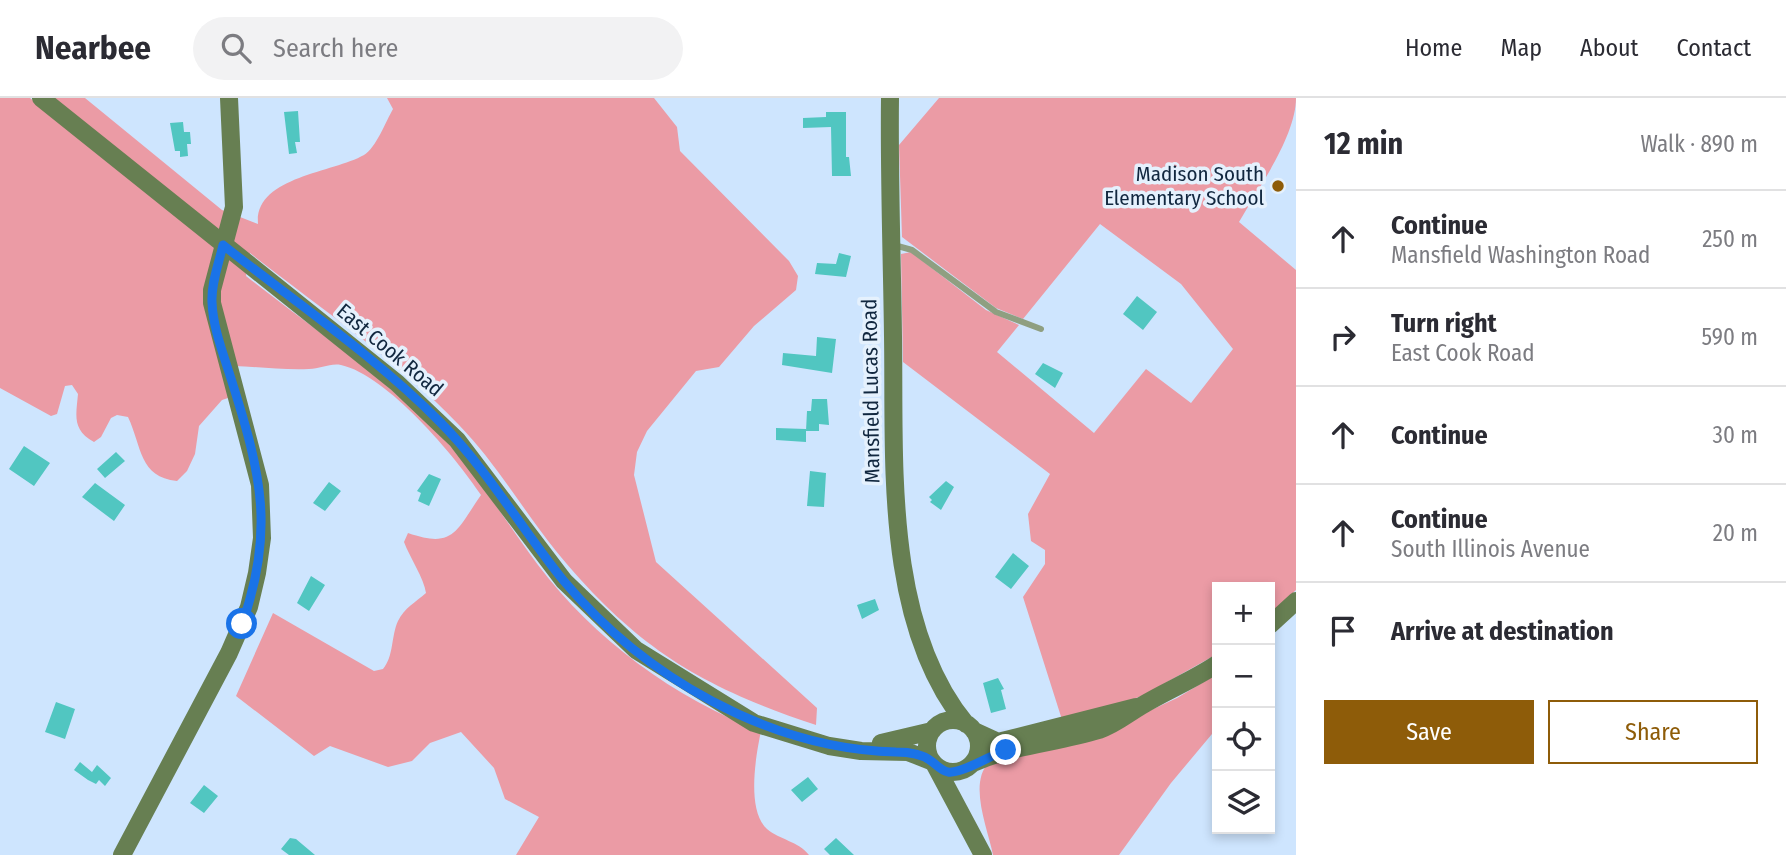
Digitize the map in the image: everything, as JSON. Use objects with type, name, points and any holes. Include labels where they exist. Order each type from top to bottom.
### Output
[{"type":"main road","name":"East Cook Road","points":[[41,98],[421,404],[470,456],[586,606],[636,650],[754,723],[803,739],[861,751],[908,752],[933,763]]},
{"type":"main road","points":[[122,855],[229,653],[248,607],[262,538],[260,485],[212,303],[235,191],[229,98]]},
{"type":"main road","name":"Mansfield Lucas Road","points":[[890,98],[898,540],[908,593],[936,678],[938,706],[933,729]]},
{"type":"main road","points":[[1275,620],[1296,601]]},
{"type":"main road","points":[[933,763],[949,772],[1006,750],[1062,741],[1102,729],[1128,718],[1139,707],[1212,667]]},
{"type":"main road","name":"Mansfield Lucas Road","points":[[936,678],[970,728]]},
{"type":"main road","name":"East Cook Road","points":[[709,696],[794,725],[864,741],[892,742],[933,729]]},
{"type":"main road","points":[[984,855],[933,763],[927,746],[933,729],[950,720],[998,742],[1124,708],[1139,707]]},
{"type":"main road","points":[[970,728],[979,747],[964,789],[984,855]]},
{"type":"lane","points":[[892,245],[912,250],[996,312],[1041,329]]},
{"type":"shaded area","points":[[0,98],[30,98],[194,229],[51,98],[85,98],[222,210],[258,224],[260,208],[268,196],[281,186],[368,152],[377,141],[393,109],[387,98],[654,98],[677,127],[680,151],[789,261],[798,276],[796,290],[754,326],[719,367],[696,371],[647,431],[637,452],[634,475],[656,562],[817,708],[816,725],[737,695],[703,678],[642,638],[585,584],[556,551],[485,455],[459,425],[410,378],[250,253],[246,276],[375,376],[446,441],[560,592],[610,641],[667,684],[729,718],[761,731],[754,782],[761,820],[772,833],[800,847],[809,855],[516,855],[539,817],[505,799],[494,768],[461,732],[430,743],[412,761],[388,767],[330,746],[314,756],[236,696],[273,613],[374,671],[383,669],[387,664],[401,616],[426,593],[404,542],[408,533],[435,539],[445,538],[459,527],[481,495],[438,440],[399,401],[379,384],[341,365],[313,369],[234,366],[231,397],[222,400],[199,426],[195,454],[187,471],[177,481],[155,474],[148,467],[128,417],[117,415],[111,418],[101,437],[94,442],[82,433],[77,422],[78,394],[72,385],[65,386],[57,414],[51,416],[0,388]]},
{"type":"shaded area","points":[[939,98],[1296,98],[1290,129],[1283,145],[1239,222],[1296,270],[1296,590],[1275,610],[1275,582],[1212,582],[1212,657],[1144,695],[1064,726],[1023,597],[1045,564],[1045,550],[1031,541],[1028,514],[1050,474],[903,362],[901,254],[911,252],[986,310],[1019,325],[997,352],[1094,433],[1146,369],[1191,403],[1233,349],[1181,284],[1100,224],[1023,319],[996,308],[902,237],[899,145]]},
{"type":"shaded area","points":[[1212,677],[1212,734],[1171,783],[1119,855],[993,855],[980,794],[983,771],[989,762],[1121,724],[1177,698]]},
{"type":"building","points":[[298,111],[300,142],[295,142],[297,153],[289,154],[284,112]]},
{"type":"building","points":[[826,112],[846,112],[846,157],[849,157],[851,176],[832,176],[831,127],[803,128],[803,118],[826,117]]},
{"type":"building","points":[[183,122],[184,132],[190,132],[191,144],[187,144],[188,156],[180,157],[180,151],[175,151],[170,123]]},
{"type":"building","points":[[839,253],[851,256],[846,277],[815,274],[817,263],[836,264]]},
{"type":"building","points":[[1137,296],[1157,312],[1143,330],[1123,314]]},
{"type":"building","points":[[817,337],[836,339],[832,373],[782,365],[783,353],[816,356]]},
{"type":"building","points":[[1043,363],[1063,373],[1055,388],[1035,374]]},
{"type":"building","points":[[812,399],[827,399],[829,425],[819,424],[819,431],[806,431],[807,411],[811,411]]},
{"type":"building","points":[[776,428],[806,429],[806,442],[776,440]]},
{"type":"building","points":[[24,446],[50,463],[34,486],[9,469]]},
{"type":"building","points":[[116,452],[125,461],[105,478],[97,469]]},
{"type":"building","points":[[810,471],[826,473],[824,507],[807,506]]},
{"type":"building","points":[[429,474],[441,479],[429,506],[418,501],[421,493],[417,491]]},
{"type":"building","points":[[946,481],[954,487],[941,510],[930,502],[932,500],[929,497]]},
{"type":"building","points":[[329,482],[341,491],[325,511],[313,503]]},
{"type":"building","points":[[95,483],[125,505],[114,521],[82,497]]},
{"type":"building","points":[[1013,553],[1029,566],[1011,589],[995,577]]},
{"type":"building","points":[[311,576],[325,585],[309,611],[297,603]]},
{"type":"building","points":[[875,599],[879,610],[862,619],[857,605]]},
{"type":"building","points":[[998,678],[1004,689],[1001,690],[1006,709],[991,713],[983,683]]},
{"type":"building","points":[[56,702],[75,709],[65,739],[45,732]]},
{"type":"building","points":[[80,762],[92,772],[97,765],[111,778],[105,786],[99,780],[96,784],[88,780],[74,770]]},
{"type":"building","points":[[808,777],[818,789],[802,802],[791,790]]},
{"type":"building","points":[[204,785],[218,796],[204,813],[190,803]]},
{"type":"building","points":[[290,838],[296,839],[315,855],[289,855],[281,849]]},
{"type":"building","points":[[836,838],[854,855],[830,855],[824,849]]},
{"type":"place","name":"Madison South Elementary School","points":[[1278,186]]},
{"type":"route","points":[[242,624],[254,591],[260,557],[262,502],[256,462],[214,317],[212,290],[223,245],[397,383],[439,421],[470,456],[564,581],[586,606],[636,650],[660,667],[754,723],[829,746],[861,751],[908,752],[920,755],[949,772],[964,770],[989,755],[1006,750]]}]
